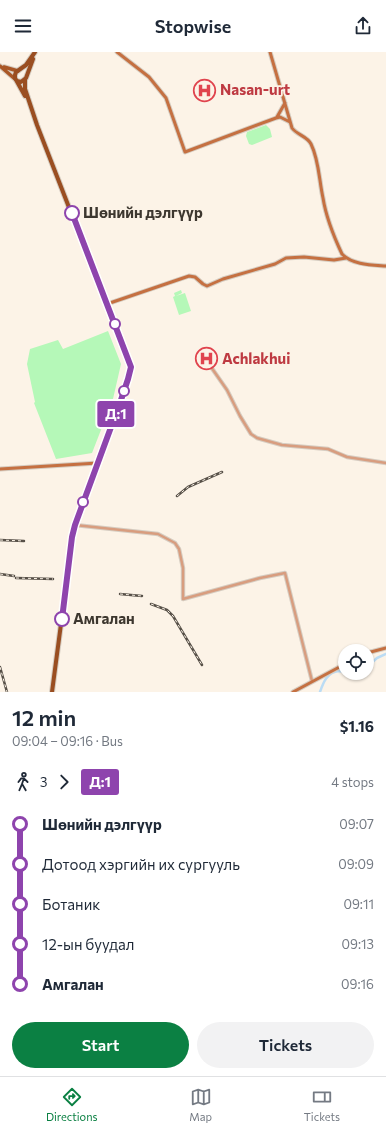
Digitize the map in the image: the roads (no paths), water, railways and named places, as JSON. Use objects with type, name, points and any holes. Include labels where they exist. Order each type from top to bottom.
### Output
[{"type":"highway","points":[[29,102],[15,75],[30,61],[36,52]]},
{"type":"highway","points":[[17,80],[21,82],[25,79],[30,61]]},
{"type":"highway","points":[[19,70],[25,73],[25,89],[29,102],[128,357],[130,370],[75,525],[67,570],[52,692]]},
{"type":"main road","points":[[117,52],[149,77],[166,98],[185,152],[276,118],[280,117],[290,122]]},
{"type":"main road","points":[[270,52],[290,122],[294,130],[308,139],[313,149],[324,206],[341,251],[344,256],[365,264],[386,266]]},
{"type":"main road","points":[[0,65],[17,80]]},
{"type":"main road","points":[[6,69],[19,70]]},
{"type":"main road","points":[[276,118],[279,116],[285,103]]},
{"type":"main road","points":[[107,304],[189,276],[194,277],[207,286],[223,279],[275,264],[286,258],[306,257],[336,260],[344,256]]},
{"type":"main road","points":[[336,260],[344,256]]},
{"type":"main road","points":[[0,468],[98,463]]},
{"type":"main road","points":[[374,651],[386,648]]},
{"type":"main road","points":[[293,692],[338,668]]},
{"type":"street","points":[[211,367],[221,383],[228,390],[238,415],[249,431],[258,439],[285,446],[328,449],[345,457],[386,464]]},
{"type":"street","points":[[75,525],[158,534],[174,542],[182,560],[183,600],[260,578],[285,573],[312,681]]},
{"type":"waterway","points":[[374,661],[386,654]]},
{"type":"waterway","points":[[320,692],[324,682],[331,673],[338,671]]},
{"type":"railway","points":[[177,496],[188,487],[222,472]]},
{"type":"railway","points":[[0,540],[24,541]]},
{"type":"railway","points":[[0,574],[14,576]]},
{"type":"railway","points":[[16,578],[53,579]]},
{"type":"railway","points":[[120,594],[142,596]]},
{"type":"railway","points":[[151,604],[167,610],[173,616],[202,665]]},
{"type":"railway","points":[[0,667],[7,692]]},
{"type":"place","name":"Nasan-urt","points":[[204,90]]},
{"type":"place","name":"Шөнийн дэлгүүр","points":[[72,213]]},
{"type":"place","name":"Achlakhui","points":[[207,359]]},
{"type":"place","name":"Амгалан","points":[[62,619]]}]
